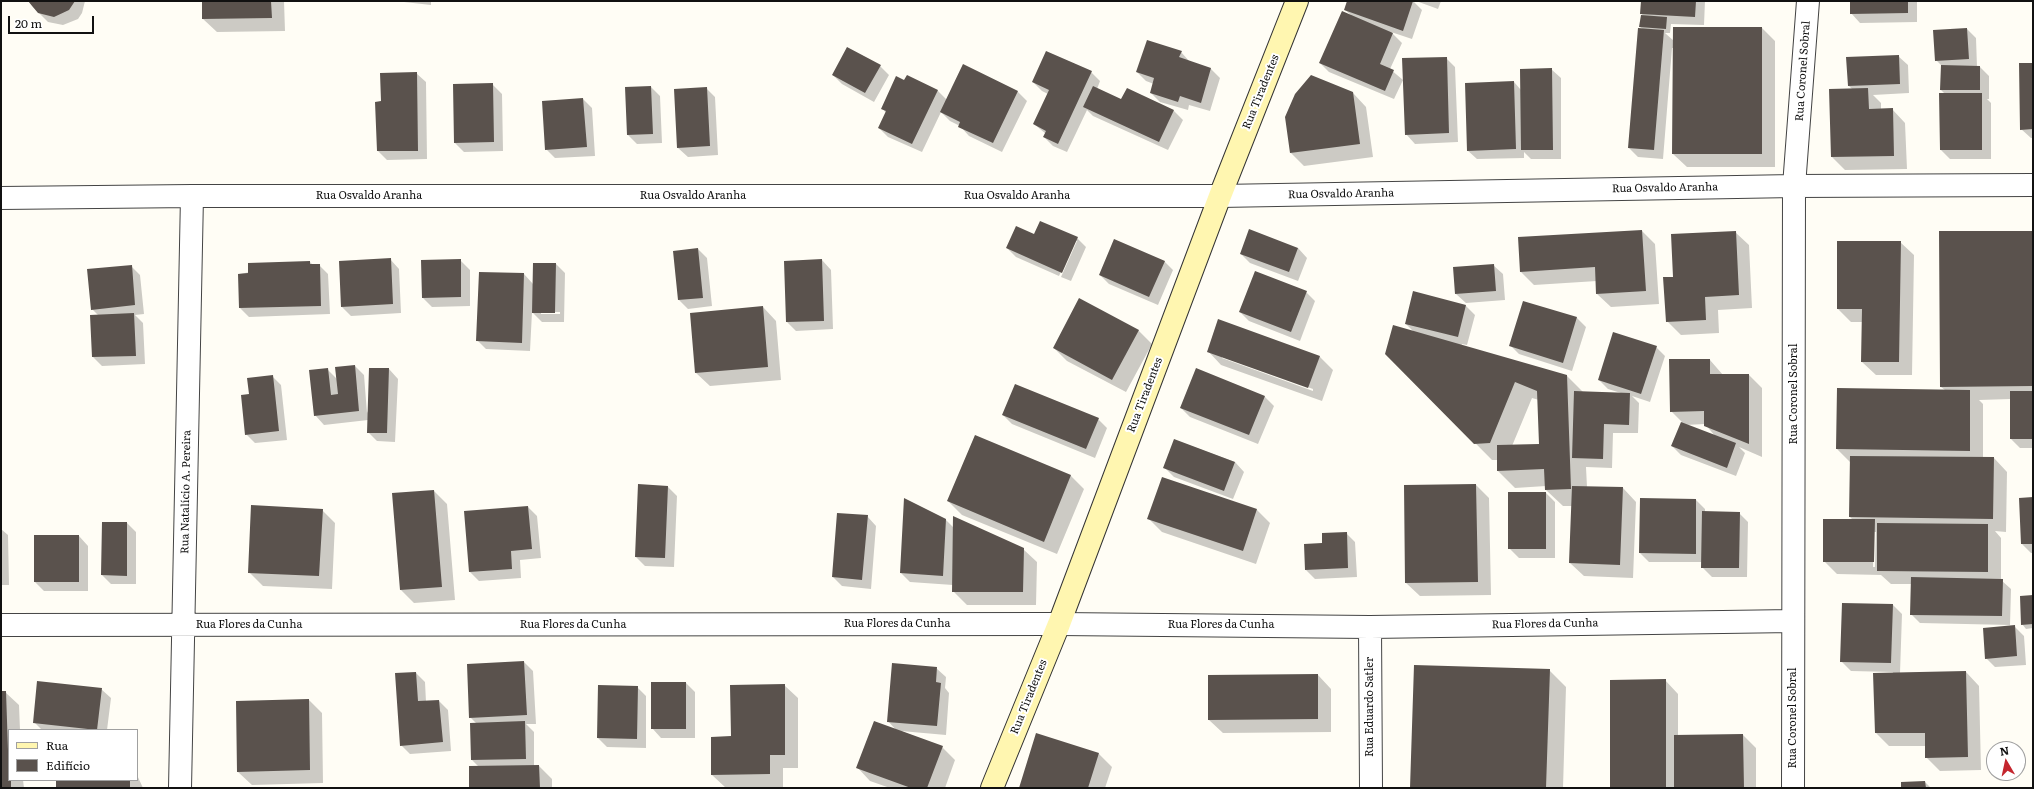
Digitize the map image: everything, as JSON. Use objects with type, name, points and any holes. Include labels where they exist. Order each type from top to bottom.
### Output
[{"type":"street","name":"Rua Tiradentes","points":[[992,788],[1059,624],[1220,196],[1297,1]]},
{"type":"street","name":"Rua Coronel Sobral","points":[[1793,788],[1794,186],[1808,1]]},
{"type":"street","name":"Rua Osvaldo Aranha","points":[[1,198],[192,196],[1220,196],[1794,186],[2033,185]]},
{"type":"street","name":"Rua Natalício A. Pereira","points":[[180,788],[192,196]]},
{"type":"street","name":"Rua Flores da Cunha","points":[[1,625],[1059,624],[1370,627],[1793,621]]},
{"type":"street","name":"Rua Eduardo Satler","points":[[1370,627],[1371,788]]},
{"type":"building","points":[[28,1],[75,1],[69,10],[54,17],[38,13]]},
{"type":"building","points":[[202,1],[271,1],[272,18],[202,19]]},
{"type":"building","points":[[1347,1],[1413,1],[1403,31],[1344,10]]},
{"type":"building","points":[[1641,1],[1696,1],[1695,17],[1640,14]]},
{"type":"building","points":[[1850,1],[1908,1],[1908,13],[1850,14]]},
{"type":"building","points":[[1342,11],[1393,33],[1380,64],[1394,70],[1385,91],[1319,63]]},
{"type":"building","points":[[1641,15],[1667,17],[1666,29],[1639,27]]},
{"type":"building","points":[[1673,27],[1762,27],[1762,154],[1672,154]]},
{"type":"building","points":[[1638,28],[1664,30],[1654,150],[1628,148]]},
{"type":"building","points":[[1967,28],[1969,59],[1935,61],[1933,30]]},
{"type":"building","points":[[1147,40],[1182,51],[1179,57],[1211,68],[1201,103],[1180,96],[1178,102],[1150,93],[1154,78],[1136,72]]},
{"type":"building","points":[[847,47],[881,65],[865,93],[832,75]]},
{"type":"building","points":[[1046,51],[1092,71],[1058,144],[1043,137],[1046,131],[1033,124],[1049,90],[1032,82]]},
{"type":"building","points":[[1899,55],[1900,84],[1848,86],[1846,57]]},
{"type":"building","points":[[1447,57],[1449,133],[1405,135],[1402,58]]},
{"type":"building","points":[[2019,63],[2033,63],[2033,129],[2020,130]]},
{"type":"building","points":[[963,64],[1018,91],[993,143],[958,127],[960,122],[940,112]]},
{"type":"building","points":[[1941,65],[1980,66],[1980,90],[1940,90]]},
{"type":"building","points":[[1552,68],[1553,150],[1521,150],[1520,69]]},
{"type":"building","points":[[417,72],[418,151],[377,151],[375,102],[381,101],[380,73]]},
{"type":"building","points":[[907,75],[938,90],[912,144],[878,128],[886,111],[881,109],[896,76],[904,80]]},
{"type":"building","points":[[1311,75],[1353,92],[1360,144],[1290,153],[1285,117],[1295,94]]},
{"type":"building","points":[[1514,81],[1516,149],[1467,151],[1465,83]]},
{"type":"building","points":[[493,83],[494,142],[454,143],[453,84]]},
{"type":"building","points":[[651,86],[653,134],[627,135],[625,87]]},
{"type":"building","points":[[1093,86],[1121,99],[1127,88],[1174,110],[1159,142],[1083,107]]},
{"type":"building","points":[[707,87],[710,146],[677,148],[674,89]]},
{"type":"building","points":[[1868,88],[1869,109],[1893,108],[1894,156],[1831,157],[1829,89]]},
{"type":"building","points":[[1939,93],[1982,93],[1982,150],[1940,150]]},
{"type":"building","points":[[583,98],[587,147],[545,150],[542,101]]},
{"type":"building","points":[[1040,221],[1078,237],[1062,273],[1006,248],[1016,226],[1034,234]]},
{"type":"building","points":[[1249,229],[1298,248],[1289,272],[1240,254]]},
{"type":"building","points":[[1642,230],[1646,291],[1596,294],[1595,267],[1520,272],[1518,237]]},
{"type":"building","points":[[1736,231],[1739,295],[1705,297],[1706,320],[1666,322],[1663,277],[1673,277],[1671,234]]},
{"type":"building","points":[[1939,231],[2033,231],[2033,386],[1940,387]]},
{"type":"building","points":[[1114,239],[1165,261],[1149,297],[1099,275]]},
{"type":"building","points":[[1837,241],[1901,241],[1899,362],[1861,362],[1862,309],[1837,309]]},
{"type":"building","points":[[698,248],[703,298],[678,300],[673,251]]},
{"type":"building","points":[[391,258],[393,304],[341,307],[339,261]]},
{"type":"building","points":[[461,259],[461,297],[422,298],[421,260]]},
{"type":"building","points":[[822,259],[824,321],[786,322],[784,261]]},
{"type":"building","points":[[310,261],[310,264],[320,264],[321,306],[239,308],[238,274],[248,273],[248,263]]},
{"type":"building","points":[[533,263],[556,263],[555,313],[532,313]]},
{"type":"building","points":[[1494,264],[1496,291],[1455,294],[1453,267]]},
{"type":"building","points":[[132,265],[135,305],[91,310],[87,269]]},
{"type":"building","points":[[1255,271],[1307,291],[1291,332],[1239,312]]},
{"type":"building","points":[[479,272],[524,273],[522,343],[476,341]]},
{"type":"building","points":[[1413,291],[1466,305],[1458,337],[1405,324]]},
{"type":"building","points":[[1079,298],[1139,330],[1112,380],[1053,348]]},
{"type":"building","points":[[1523,301],[1577,317],[1563,363],[1509,346]]},
{"type":"building","points":[[763,306],[768,367],[695,373],[690,313]]},
{"type":"building","points":[[134,313],[136,356],[92,357],[90,315]]},
{"type":"building","points":[[1218,319],[1320,356],[1308,388],[1207,352]]},
{"type":"building","points":[[1393,325],[1567,375],[1571,489],[1545,490],[1544,469],[1497,471],[1497,445],[1539,444],[1537,391],[1515,382],[1490,443],[1474,444],[1385,354]]},
{"type":"building","points":[[1613,332],[1657,346],[1641,394],[1598,380]]},
{"type":"building","points":[[1669,359],[1710,359],[1710,374],[1749,374],[1749,444],[1704,426],[1704,411],[1670,412]]},
{"type":"building","points":[[355,365],[359,411],[314,416],[309,370],[328,368],[331,395],[338,394],[335,367]]},
{"type":"building","points":[[369,368],[389,368],[387,433],[367,433]]},
{"type":"building","points":[[1196,368],[1265,396],[1249,435],[1180,408]]},
{"type":"building","points":[[273,375],[279,431],[245,435],[241,395],[249,394],[247,378]]},
{"type":"building","points":[[1015,384],[1099,418],[1086,449],[1002,415]]},
{"type":"building","points":[[1837,388],[1970,390],[1970,451],[1836,449]]},
{"type":"building","points":[[1574,391],[1630,393],[1629,425],[1604,424],[1603,459],[1572,458]]},
{"type":"building","points":[[2010,391],[2033,391],[2033,439],[2010,439]]},
{"type":"building","points":[[1681,422],[1736,443],[1727,468],[1671,446]]},
{"type":"building","points":[[975,435],[1071,475],[1044,542],[947,501]]},
{"type":"building","points":[[1174,439],[1235,462],[1224,491],[1163,468]]},
{"type":"building","points":[[1850,456],[1994,457],[1993,519],[1849,517]]},
{"type":"building","points":[[1162,477],[1257,509],[1243,551],[1147,519]]},
{"type":"building","points":[[638,484],[668,486],[665,558],[635,557]]},
{"type":"building","points":[[1476,484],[1478,582],[1405,583],[1404,485]]},
{"type":"building","points":[[1572,486],[1623,487],[1620,565],[1569,563]]},
{"type":"building","points":[[434,490],[442,587],[400,590],[392,493]]},
{"type":"building","points":[[1508,492],[1546,492],[1546,549],[1508,549]]},
{"type":"building","points":[[2033,497],[2033,544],[2021,544],[2019,498]]},
{"type":"building","points":[[904,498],[946,519],[943,576],[900,573]]},
{"type":"building","points":[[1640,498],[1696,499],[1696,554],[1639,553]]},
{"type":"building","points":[[251,505],[323,509],[319,576],[248,573]]},
{"type":"building","points":[[528,506],[532,549],[511,551],[512,569],[469,572],[464,511]]},
{"type":"building","points":[[1702,511],[1740,512],[1739,568],[1701,568]]},
{"type":"building","points":[[837,513],[868,515],[862,580],[832,577]]},
{"type":"building","points":[[953,516],[1024,548],[1023,592],[952,592]]},
{"type":"building","points":[[1823,519],[1875,519],[1874,562],[1823,562]]},
{"type":"building","points":[[102,522],[127,522],[127,576],[101,575]]},
{"type":"building","points":[[1877,523],[1988,524],[1988,572],[1877,571]]},
{"type":"building","points":[[1347,532],[1348,568],[1305,570],[1304,544],[1322,543],[1322,533]]},
{"type":"building","points":[[34,535],[79,535],[79,582],[34,582]]},
{"type":"building","points":[[1911,577],[2003,579],[2002,616],[1910,615]]},
{"type":"building","points":[[2033,595],[2033,624],[2021,625],[2020,596]]},
{"type":"building","points":[[1842,603],[1893,604],[1891,663],[1840,662]]},
{"type":"building","points":[[2015,625],[2017,656],[1985,659],[1983,628]]},
{"type":"building","points":[[524,661],[527,715],[469,718],[467,664]]},
{"type":"building","points":[[892,663],[937,667],[936,682],[941,683],[937,726],[887,722]]},
{"type":"building","points":[[1414,665],[1550,669],[1546,788],[1410,788]]},
{"type":"building","points":[[1966,671],[1968,757],[1925,758],[1925,733],[1875,733],[1873,673]]},
{"type":"building","points":[[416,672],[418,701],[439,700],[443,742],[400,746],[395,673]]},
{"type":"building","points":[[1318,674],[1318,719],[1208,720],[1208,675]]},
{"type":"building","points":[[1666,679],[1666,788],[1610,788],[1610,680]]},
{"type":"building","points":[[37,681],[102,688],[97,729],[33,723]]},
{"type":"building","points":[[651,682],[686,682],[686,729],[651,729]]},
{"type":"building","points":[[785,684],[785,755],[770,755],[770,774],[711,775],[711,737],[731,736],[730,685]]},
{"type":"building","points":[[598,685],[638,686],[637,739],[597,738]]},
{"type":"building","points":[[1,691],[6,691],[8,781],[11,781],[11,788],[1,788]]},
{"type":"building","points":[[309,699],[310,770],[237,772],[236,701]]},
{"type":"building","points":[[525,721],[526,759],[471,760],[470,723]]},
{"type":"building","points":[[874,721],[943,746],[927,788],[911,788],[856,768]]},
{"type":"building","points":[[1036,733],[1099,753],[1088,788],[1019,788]]},
{"type":"building","points":[[1743,734],[1744,788],[1674,788],[1674,735]]},
{"type":"building","points":[[539,765],[540,788],[469,788],[469,766]]},
{"type":"building","points":[[56,781],[130,781],[130,788],[56,788]]},
{"type":"building","points":[[1925,781],[1926,788],[1901,788],[1901,782]]}]
